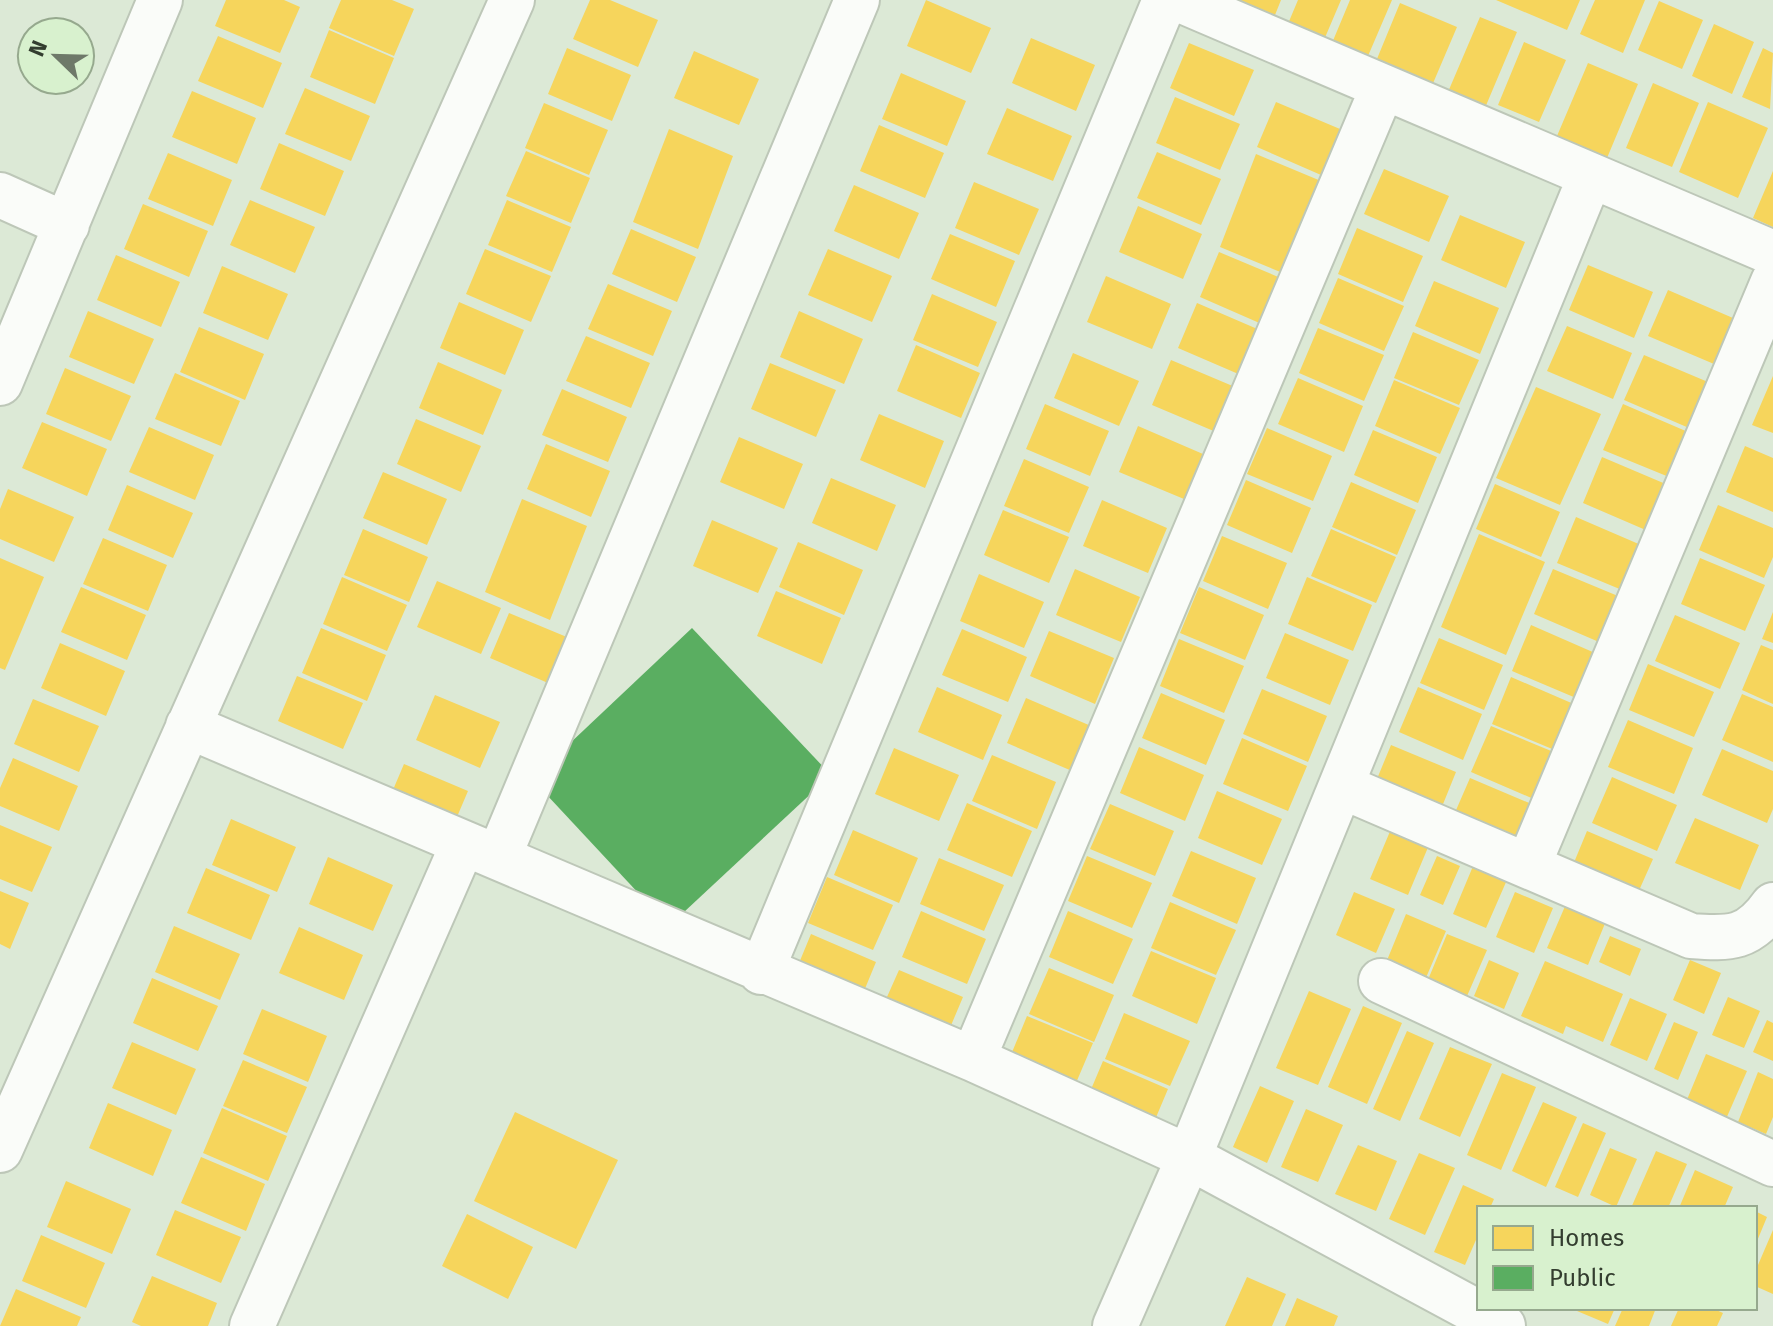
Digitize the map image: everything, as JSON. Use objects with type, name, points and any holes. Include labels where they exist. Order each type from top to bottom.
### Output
[{"type":"street","points":[[0,1150],[512,0]]},
{"type":"street","points":[[252,1326],[481,850],[857,0]]},
{"type":"street","points":[[761,972],[1165,0]]},
{"type":"street","points":[[1180,0],[1773,253]]},
{"type":"street","points":[[0,383],[67,225],[148,4]]},
{"type":"street","points":[[973,1059],[1383,87]]},
{"type":"street","points":[[1115,1326],[1189,1157],[1590,177]]},
{"type":"street","points":[[0,195],[67,225]]},
{"type":"street","points":[[1528,866],[1773,282]]},
{"type":"street","points":[[188,726],[761,972],[973,1059],[1189,1157],[1503,1326]]},
{"type":"street","points":[[1341,786],[1691,936],[1721,938],[1748,933],[1773,905]]},
{"type":"street","points":[[1381,981],[1773,1164]]},
{"type":"building: Homes","points":[[226,0],[284,0],[300,7],[280,53],[215,26]]},
{"type":"building: Homes","points":[[341,0],[392,0],[414,9],[394,56],[329,28]]},
{"type":"building: Homes","points":[[590,0],[610,0],[658,20],[638,67],[573,39]]},
{"type":"building: Homes","points":[[926,0],[991,28],[971,73],[907,46]]},
{"type":"building: Homes","points":[[1199,0],[1281,0],[1269,30]]},
{"type":"building: Homes","points":[[1298,0],[1341,0],[1318,54],[1282,38]]},
{"type":"building: Homes","points":[[1350,0],[1392,0],[1362,70],[1327,55]]},
{"type":"building: Homes","points":[[1496,0],[1580,0],[1567,30]]},
{"type":"building: Homes","points":[[1595,0],[1645,0],[1623,53],[1580,34]]},
{"type":"building: Homes","points":[[1659,1],[1703,20],[1682,69],[1638,50]]},
{"type":"building: Homes","points":[[1400,3],[1457,27],[1428,95],[1372,71]]},
{"type":"building: Homes","points":[[1480,17],[1517,32],[1482,115],[1445,99]]},
{"type":"building: Homes","points":[[1714,24],[1754,42],[1732,94],[1692,76]]},
{"type":"building: Homes","points":[[329,30],[394,58],[375,104],[310,77]]},
{"type":"building: Homes","points":[[218,36],[282,63],[263,108],[198,81]]},
{"type":"building: Homes","points":[[1031,38],[1095,65],[1076,111],[1012,83]]},
{"type":"building: Homes","points":[[1524,42],[1566,60],[1539,122],[1498,105]]},
{"type":"building: Homes","points":[[1189,43],[1254,70],[1234,116],[1170,88]]},
{"type":"building: Homes","points":[[567,48],[631,75],[612,121],[548,94]]},
{"type":"building: Homes","points":[[1763,48],[1773,53],[1770,109],[1742,97]]},
{"type":"building: Homes","points":[[694,51],[759,79],[739,125],[674,98]]},
{"type":"building: Homes","points":[[1588,63],[1638,84],[1607,158],[1557,136]]},
{"type":"building: Homes","points":[[901,73],[966,101],[947,146],[882,119]]},
{"type":"building: Homes","points":[[1653,83],[1699,103],[1672,167],[1626,148]]},
{"type":"building: Homes","points":[[305,88],[370,116],[351,161],[285,134]]},
{"type":"building: Homes","points":[[192,91],[256,118],[237,164],[172,137]]},
{"type":"building: Homes","points":[[1175,97],[1240,124],[1220,170],[1156,143]]},
{"type":"building: Homes","points":[[1276,102],[1340,129],[1321,175],[1257,147]]},
{"type":"building: Homes","points":[[1708,102],[1768,128],[1738,198],[1679,172]]},
{"type":"building: Homes","points":[[544,103],[608,130],[589,175],[525,148]]},
{"type":"building: Homes","points":[[1007,108],[1072,136],[1053,181],[987,154]]},
{"type":"building: Homes","points":[[879,125],[944,153],[925,198],[860,171]]},
{"type":"building: Homes","points":[[669,129],[733,156],[698,249],[633,222]]},
{"type":"building: Homes","points":[[279,143],[344,171],[325,216],[260,189]]},
{"type":"building: Homes","points":[[526,151],[590,178],[571,223],[506,196]]},
{"type":"building: Homes","points":[[1157,152],[1221,179],[1201,225],[1137,198]]},
{"type":"building: Homes","points":[[168,153],[232,180],[213,226],[148,199]]},
{"type":"building: Homes","points":[[1256,154],[1321,181],[1285,274],[1220,247]]},
{"type":"building: Homes","points":[[1384,169],[1449,196],[1429,242],[1364,214]]},
{"type":"building: Homes","points":[[1773,171],[1773,227],[1753,218]]},
{"type":"building: Homes","points":[[974,182],[1039,209],[1019,255],[955,228]]},
{"type":"building: Homes","points":[[854,185],[919,213],[899,259],[834,231]]},
{"type":"building: Homes","points":[[250,200],[315,227],[295,273],[230,245]]},
{"type":"building: Homes","points":[[507,200],[571,227],[552,272],[488,245]]},
{"type":"building: Homes","points":[[143,204],[208,231],[189,277],[124,249]]},
{"type":"building: Homes","points":[[1138,206],[1202,234],[1183,279],[1119,252]]},
{"type":"building: Homes","points":[[1460,215],[1525,242],[1506,288],[1441,260]]},
{"type":"building: Homes","points":[[1357,228],[1423,256],[1403,302],[1338,274]]},
{"type":"building: Homes","points":[[631,229],[696,257],[677,302],[612,274]]},
{"type":"building: Homes","points":[[950,234],[1015,261],[996,307],[931,279]]},
{"type":"building: Homes","points":[[485,249],[551,276],[531,322],[466,294]]},
{"type":"building: Homes","points":[[828,249],[892,276],[872,322],[808,295]]},
{"type":"building: Homes","points":[[1219,252],[1283,279],[1264,325],[1200,297]]},
{"type":"building: Homes","points":[[116,255],[180,282],[161,327],[97,300]]},
{"type":"building: Homes","points":[[1588,265],[1653,292],[1634,338],[1569,310]]},
{"type":"building: Homes","points":[[222,266],[288,294],[268,340],[203,313]]},
{"type":"building: Homes","points":[[1106,276],[1171,304],[1152,349],[1087,322]]},
{"type":"building: Homes","points":[[1338,278],[1404,306],[1384,351],[1319,323]]},
{"type":"building: Homes","points":[[1434,281],[1499,308],[1480,354],[1415,326]]},
{"type":"building: Homes","points":[[608,284],[672,311],[653,356],[588,329]]},
{"type":"building: Homes","points":[[1668,290],[1733,318],[1714,364],[1648,336]]},
{"type":"building: Homes","points":[[932,294],[997,322],[978,367],[913,340]]},
{"type":"building: Homes","points":[[459,302],[524,330],[505,375],[440,348]]},
{"type":"building: Homes","points":[[1197,303],[1262,331],[1243,376],[1178,348]]},
{"type":"building: Homes","points":[[88,311],[154,339],[134,384],[69,357]]},
{"type":"building: Homes","points":[[799,311],[863,339],[844,384],[780,357]]},
{"type":"building: Homes","points":[[1567,326],[1632,353],[1613,399],[1547,371]]},
{"type":"building: Homes","points":[[199,327],[264,354],[245,400],[180,372]]},
{"type":"building: Homes","points":[[1318,328],[1384,355],[1364,401],[1299,373]]},
{"type":"building: Homes","points":[[1413,332],[1479,360],[1459,405],[1394,378]]},
{"type":"building: Homes","points":[[586,336],[650,363],[631,408],[566,381]]},
{"type":"building: Homes","points":[[916,345],[980,373],[961,418],[897,391]]},
{"type":"building: Homes","points":[[1073,353],[1139,381],[1119,426],[1054,398]]},
{"type":"building: Homes","points":[[1644,355],[1708,382],[1689,428],[1624,400]]},
{"type":"building: Homes","points":[[1171,360],[1235,387],[1216,432],[1152,405]]},
{"type":"building: Homes","points":[[438,362],[502,390],[483,435],[419,408]]},
{"type":"building: Homes","points":[[770,363],[836,390],[816,437],[751,409]]},
{"type":"building: Homes","points":[[65,368],[131,396],[111,441],[46,414]]},
{"type":"building: Homes","points":[[175,373],[240,401],[221,446],[155,419]]},
{"type":"building: Homes","points":[[1773,376],[1773,433],[1752,425]]},
{"type":"building: Homes","points":[[1298,378],[1363,406],[1344,452],[1278,424]]},
{"type":"building: Homes","points":[[1394,380],[1460,408],[1440,454],[1375,426]]},
{"type":"building: Homes","points":[[1536,387],[1601,414],[1560,505],[1496,478]]},
{"type":"building: Homes","points":[[562,389],[627,417],[608,462],[542,435]]},
{"type":"building: Homes","points":[[1045,404],[1109,431],[1090,476],[1026,449]]},
{"type":"building: Homes","points":[[1623,404],[1688,432],[1669,477],[1603,450]]},
{"type":"building: Homes","points":[[879,414],[944,441],[925,488],[860,460]]},
{"type":"building: Homes","points":[[416,419],[481,446],[461,492],[397,464]]},
{"type":"building: Homes","points":[[42,422],[107,449],[87,496],[22,468]]},
{"type":"building: Homes","points":[[1138,426],[1203,454],[1184,499],[1119,472]]},
{"type":"building: Homes","points":[[149,427],[214,455],[195,500],[129,472]]},
{"type":"building: Homes","points":[[1267,428],[1332,456],[1313,501],[1247,474]]},
{"type":"building: Homes","points":[[1373,430],[1437,457],[1418,503],[1354,475]]},
{"type":"building: Homes","points":[[739,437],[803,464],[784,509],[720,482]]},
{"type":"building: Homes","points":[[546,444],[610,471],[591,517],[527,489]]},
{"type":"building: Homes","points":[[1745,446],[1773,458],[1773,512],[1726,492]]},
{"type":"building: Homes","points":[[1602,457],[1668,485],[1648,531],[1583,503]]},
{"type":"building: Homes","points":[[1024,459],[1089,487],[1069,533],[1004,506]]},
{"type":"building: Homes","points":[[383,472],[447,499],[427,545],[363,518]]},
{"type":"building: Homes","points":[[831,478],[896,505],[877,551],[812,523]]},
{"type":"building: Homes","points":[[1246,480],[1311,508],[1292,553],[1227,525]]},
{"type":"building: Homes","points":[[1351,482],[1416,510],[1397,555],[1332,527]]},
{"type":"building: Homes","points":[[1495,484],[1560,512],[1541,557],[1476,529]]},
{"type":"building: Homes","points":[[127,485],[193,513],[173,558],[108,530]]},
{"type":"building: Homes","points":[[8,489],[74,517],[54,562],[0,539],[0,509]]},
{"type":"building: Homes","points":[[522,499],[587,526],[550,620],[485,592]]},
{"type":"building: Homes","points":[[1102,500],[1167,528],[1148,573],[1083,546]]},
{"type":"building: Homes","points":[[1718,505],[1773,528],[1773,557],[1764,578],[1699,550]]},
{"type":"building: Homes","points":[[1003,510],[1069,537],[1049,583],[984,555]]},
{"type":"building: Homes","points":[[1576,517],[1641,545],[1622,590],[1557,563]]},
{"type":"building: Homes","points":[[712,520],[778,548],[758,593],[693,566]]},
{"type":"building: Homes","points":[[363,529],[428,557],[409,602],[344,575]]},
{"type":"building: Homes","points":[[1331,529],[1396,557],[1376,603],[1311,576]]},
{"type":"building: Homes","points":[[1479,534],[1545,562],[1506,655],[1441,627]]},
{"type":"building: Homes","points":[[1222,536],[1287,563],[1268,609],[1203,581]]},
{"type":"building: Homes","points":[[103,538],[167,565],[148,611],[83,584]]},
{"type":"building: Homes","points":[[798,542],[863,570],[844,615],[779,587]]},
{"type":"building: Homes","points":[[0,558],[44,577],[5,670],[0,668]]},
{"type":"building: Homes","points":[[1700,558],[1765,585],[1745,631],[1681,604]]},
{"type":"building: Homes","points":[[1075,569],[1140,597],[1121,642],[1056,615]]},
{"type":"building: Homes","points":[[1553,569],[1618,596],[1599,642],[1534,614]]},
{"type":"building: Homes","points":[[979,574],[1044,602],[1024,648],[960,621]]},
{"type":"building: Homes","points":[[342,577],[407,605],[387,651],[323,624]]},
{"type":"building: Homes","points":[[1307,577],[1372,605],[1353,651],[1288,624]]},
{"type":"building: Homes","points":[[437,581],[501,608],[481,654],[417,627]]},
{"type":"building: Homes","points":[[81,587],[146,615],[127,660],[61,632]]},
{"type":"building: Homes","points":[[1199,587],[1264,615],[1245,660],[1180,633]]},
{"type":"building: Homes","points":[[776,591],[841,618],[822,664],[757,636]]},
{"type":"building: Homes","points":[[1773,612],[1773,643],[1762,639]]},
{"type":"building: Homes","points":[[509,613],[574,640],[555,686],[490,658]]},
{"type":"building: Homes","points":[[1675,615],[1740,643],[1720,689],[1655,661]]},
{"type":"building: Homes","points":[[1531,625],[1595,653],[1576,698],[1512,671]]},
{"type":"building: Homes","points":[[321,628],[386,655],[367,701],[302,673]]},
{"type":"building: Homes","points":[[962,629],[1027,657],[1008,702],[942,675]]},
{"type":"building: Homes","points":[[1049,631],[1114,658],[1095,704],[1030,676]]},
{"type":"building: Homes","points":[[1285,633],[1349,660],[1330,705],[1266,678]]},
{"type":"building: Homes","points":[[1439,638],[1503,665],[1484,710],[1420,683]]},
{"type":"building: Homes","points":[[1179,639],[1244,666],[1224,713],[1160,686]]},
{"type":"building: Homes","points":[[60,643],[125,671],[106,716],[41,688]]},
{"type":"building: Homes","points":[[1761,645],[1773,650],[1773,704],[1742,690]]},
{"type":"building: Homes","points":[[1648,664],[1714,692],[1694,737],[1629,710]]},
{"type":"building: Homes","points":[[297,676],[363,703],[343,749],[278,721]]},
{"type":"building: Homes","points":[[1511,677],[1576,705],[1557,751],[1492,724]]},
{"type":"building: Homes","points":[[937,687],[1002,715],[983,760],[918,732]]},
{"type":"building: Homes","points":[[1418,687],[1482,714],[1463,760],[1399,732]]},
{"type":"building: Homes","points":[[1262,689],[1327,716],[1308,762],[1243,734]]},
{"type":"building: Homes","points":[[1161,693],[1225,720],[1206,765],[1142,738]]},
{"type":"building: Homes","points":[[1742,694],[1773,707],[1773,762],[1722,740]]},
{"type":"building: Homes","points":[[435,695],[500,722],[480,768],[416,740]]},
{"type":"building: Homes","points":[[1026,698],[1091,726],[1072,771],[1007,743]]},
{"type":"building: Homes","points":[[33,699],[99,726],[79,772],[14,744]]},
{"type":"building: Homes","points":[[1628,720],[1693,748],[1674,794],[1608,767]]},
{"type":"building: Homes","points":[[1491,726],[1556,753],[1536,800],[1471,772]]},
{"type":"building: Homes","points":[[1242,738],[1307,766],[1288,811],[1223,784]]},
{"type":"building: Homes","points":[[1391,745],[1456,772],[1437,819],[1372,791]]},
{"type":"building: Homes","points":[[1139,747],[1204,775],[1185,821],[1120,793]]},
{"type":"building: Homes","points":[[894,748],[959,775],[939,821],[875,794]]},
{"type":"building: Homes","points":[[1722,749],[1773,771],[1773,809],[1767,823],[1702,795]]},
{"type":"building: Homes","points":[[992,755],[1056,782],[1037,829],[972,801]]},
{"type":"building: Homes","points":[[13,758],[78,786],[59,831],[0,806],[0,788]]},
{"type":"building: Homes","points":[[404,764],[468,791],[448,838],[384,811]]},
{"type":"building: Homes","points":[[1612,777],[1677,805],[1657,851],[1592,823]]},
{"type":"building: Homes","points":[[1470,778],[1534,805],[1514,852],[1450,824]]},
{"type":"building: Homes","points":[[1217,791],[1282,819],[1262,865],[1198,838]]},
{"type":"building: Homes","points":[[967,803],[1032,831],[1012,877],[947,850]]},
{"type":"building: Homes","points":[[1110,804],[1174,831],[1155,876],[1090,849]]},
{"type":"building: Homes","points":[[1695,818],[1759,845],[1740,890],[1675,863]]},
{"type":"building: Homes","points":[[231,819],[296,847],[277,892],[212,865]]},
{"type":"building: Homes","points":[[0,825],[52,847],[32,892],[0,879]]},
{"type":"building: Homes","points":[[1391,829],[1429,845],[1408,895],[1370,879]]},
{"type":"building: Homes","points":[[853,830],[918,858],[899,903],[834,875]]},
{"type":"building: Homes","points":[[1587,831],[1653,859],[1633,904],[1568,877]]},
{"type":"building: Homes","points":[[1191,851],[1256,878],[1237,924],[1172,896]]},
{"type":"building: Homes","points":[[1087,856],[1152,883],[1132,928],[1068,901]]},
{"type":"building: Homes","points":[[1437,856],[1460,866],[1443,905],[1420,895]]},
{"type":"building: Homes","points":[[328,857],[393,885],[373,931],[309,904]]},
{"type":"building: Homes","points":[[939,858],[1004,885],[984,931],[920,904]]},
{"type":"building: Homes","points":[[1476,859],[1510,873],[1486,928],[1453,914]]},
{"type":"building: Homes","points":[[206,868],[270,895],[251,940],[187,913]]},
{"type":"building: Homes","points":[[827,877],[893,905],[873,950],[808,923]]},
{"type":"building: Homes","points":[[0,891],[29,903],[10,949],[0,944]]},
{"type":"building: Homes","points":[[1354,892],[1395,909],[1376,953],[1336,935]]},
{"type":"building: Homes","points":[[1515,892],[1553,908],[1534,953],[1496,937]]},
{"type":"building: Homes","points":[[1170,902],[1236,930],[1216,975],[1151,948]]},
{"type":"building: Homes","points":[[1566,904],[1606,921],[1588,965],[1547,948]]},
{"type":"building: Homes","points":[[921,911],[986,939],[967,984],[902,957]]},
{"type":"building: Homes","points":[[1068,911],[1133,939],[1113,984],[1049,957]]},
{"type":"building: Homes","points":[[1406,914],[1446,931],[1422,987],[1383,970]]},
{"type":"building: Homes","points":[[174,926],[240,954],[220,1000],[155,972]]},
{"type":"building: Homes","points":[[299,927],[363,955],[344,1000],[279,973]]},
{"type":"building: Homes","points":[[811,934],[876,962],[857,1008],[792,980]]},
{"type":"building: Homes","points":[[1447,934],[1487,950],[1464,1003],[1425,987]]},
{"type":"building: Homes","points":[[1610,936],[1641,949],[1630,976],[1599,962]]},
{"type":"building: Homes","points":[[1151,951],[1216,978],[1197,1024],[1132,996]]},
{"type":"building: Homes","points":[[1489,960],[1519,973],[1504,1009],[1474,996]]},
{"type":"building: Homes","points":[[1690,960],[1721,973],[1704,1014],[1673,1000]]},
{"type":"building: Homes","points":[[1545,961],[1623,994],[1603,1042],[1566,1026],[1563,1034],[1521,1016]]},
{"type":"building: Homes","points":[[1049,968],[1114,995],[1094,1042],[1029,1014]]},
{"type":"building: Homes","points":[[899,970],[963,997],[944,1042],[879,1015]]},
{"type":"building: Homes","points":[[152,978],[218,1006],[198,1051],[133,1023]]},
{"type":"building: Homes","points":[[1309,991],[1351,1009],[1318,1085],[1276,1068]]},
{"type":"building: Homes","points":[[1728,997],[1760,1011],[1744,1048],[1712,1035]]},
{"type":"building: Homes","points":[[1630,998],[1667,1014],[1647,1061],[1610,1045]]},
{"type":"building: Homes","points":[[1363,1006],[1402,1023],[1367,1104],[1328,1087]]},
{"type":"building: Homes","points":[[262,1009],[327,1036],[308,1082],[243,1054]]},
{"type":"building: Homes","points":[[1124,1013],[1190,1041],[1170,1086],[1105,1059]]},
{"type":"building: Homes","points":[[1027,1016],[1093,1043],[1073,1090],[1008,1062]]},
{"type":"building: Homes","points":[[1767,1020],[1773,1023],[1773,1061],[1753,1052]]},
{"type":"building: Homes","points":[[1674,1022],[1698,1032],[1678,1080],[1654,1069]]},
{"type":"building: Homes","points":[[1407,1031],[1434,1043],[1400,1121],[1373,1109]]},
{"type":"building: Homes","points":[[132,1042],[196,1069],[176,1115],[112,1088]]},
{"type":"building: Homes","points":[[1450,1047],[1492,1064],[1460,1137],[1419,1119]]},
{"type":"building: Homes","points":[[1706,1054],[1747,1071],[1726,1119],[1686,1102]]},
{"type":"building: Homes","points":[[243,1060],[307,1087],[287,1133],[223,1106]]},
{"type":"building: Homes","points":[[1103,1061],[1168,1089],[1149,1134],[1084,1106]]},
{"type":"building: Homes","points":[[1758,1072],[1773,1079],[1773,1117],[1766,1134],[1738,1122]]},
{"type":"building: Homes","points":[[1502,1073],[1536,1087],[1501,1170],[1467,1155]]},
{"type":"building: Homes","points":[[1260,1086],[1294,1101],[1267,1163],[1233,1147]]},
{"type":"building: Homes","points":[[1543,1102],[1577,1117],[1546,1187],[1512,1171]]},
{"type":"building: Homes","points":[[108,1103],[172,1130],[153,1176],[89,1148]]},
{"type":"building: Homes","points":[[222,1108],[287,1136],[268,1181],[203,1153]]},
{"type":"building: Homes","points":[[1306,1109],[1343,1125],[1318,1182],[1281,1167]]},
{"type":"building: Homes","points":[[515,1112],[618,1160],[576,1249],[474,1201]]},
{"type":"building: Homes","points":[[1583,1123],[1606,1133],[1578,1197],[1555,1187]]},
{"type":"building: Homes","points":[[1358,1145],[1397,1161],[1376,1211],[1335,1194]]},
{"type":"building: Homes","points":[[1610,1148],[1637,1159],[1616,1206],[1590,1195]]},
{"type":"building: Homes","points":[[1656,1151],[1687,1164],[1669,1206],[1632,1206]]},
{"type":"building: Homes","points":[[1419,1153],[1455,1168],[1425,1235],[1389,1219]]},
{"type":"building: Homes","points":[[201,1157],[265,1184],[246,1231],[181,1203]]},
{"type":"building: Homes","points":[[1695,1170],[1733,1187],[1725,1206],[1680,1206]]},
{"type":"building: Homes","points":[[66,1181],[131,1209],[112,1254],[47,1227]]},
{"type":"building: Homes","points":[[1463,1185],[1494,1199],[1491,1206],[1477,1206],[1477,1238],[1465,1265],[1434,1252]]},
{"type":"building: Homes","points":[[175,1210],[241,1237],[221,1283],[156,1255]]},
{"type":"building: Homes","points":[[1757,1212],[1767,1217],[1757,1241]]},
{"type":"building: Homes","points":[[467,1214],[533,1247],[508,1299],[442,1266]]},
{"type":"building: Homes","points":[[1773,1230],[1773,1294],[1757,1287],[1757,1267]]},
{"type":"building: Homes","points":[[41,1235],[105,1263],[86,1308],[22,1281]]},
{"type":"building: Homes","points":[[152,1276],[217,1303],[208,1326],[141,1326],[132,1322]]},
{"type":"building: Homes","points":[[1247,1277],[1286,1294],[1272,1326],[1225,1326]]},
{"type":"building: Homes","points":[[16,1289],[81,1317],[77,1326],[0,1326]]},
{"type":"building: Homes","points":[[1297,1298],[1338,1316],[1334,1326],[1285,1326]]},
{"type":"building: Homes","points":[[1577,1310],[1614,1310],[1608,1324]]},
{"type":"building: Homes","points":[[1622,1310],[1655,1310],[1649,1326],[1615,1326]]},
{"type":"building: Homes","points":[[1678,1310],[1716,1310],[1723,1313],[1717,1326],[1671,1326]]},
{"type":"building: Public","points":[[692,628],[831,775],[669,926],[532,779]]}]
